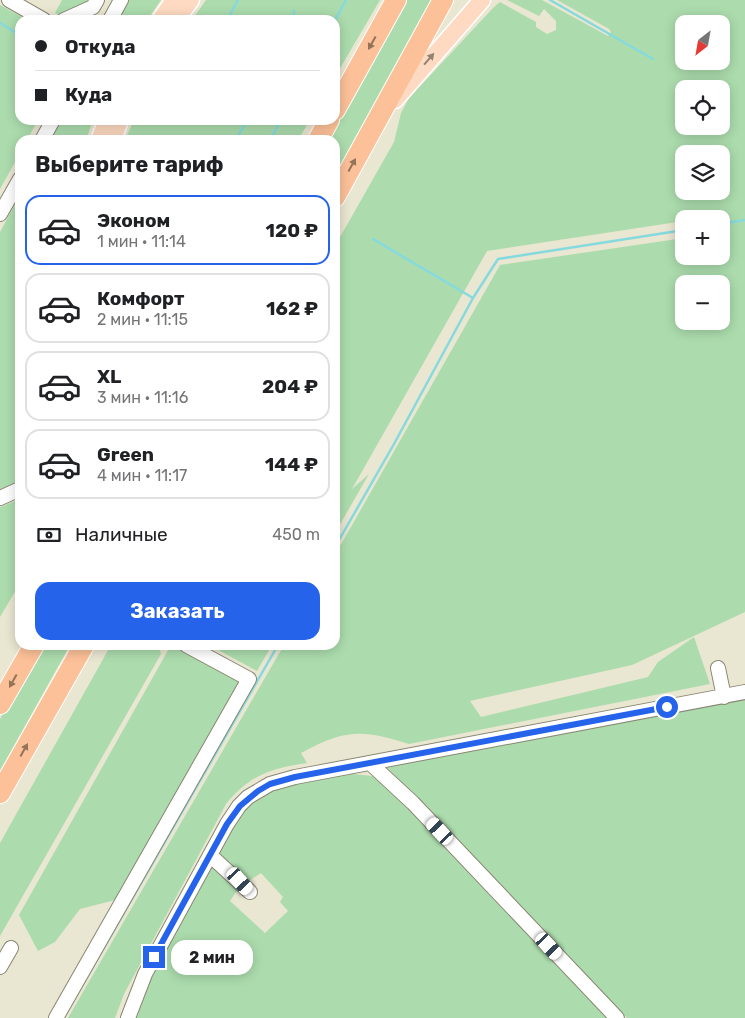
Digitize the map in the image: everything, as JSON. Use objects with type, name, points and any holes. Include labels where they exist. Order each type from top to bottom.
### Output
[{"type":"highway","points":[[340,101],[396,0]]},
{"type":"highway","points":[[340,188],[443,0]]},
{"type":"highway","points":[[0,704],[31,650]]},
{"type":"highway","points":[[0,792],[81,650]]},
{"type":"main road","points":[[164,15],[174,0]]},
{"type":"main road","points":[[180,15],[191,0]]},
{"type":"main road","points":[[375,124],[482,0]]},
{"type":"street","points":[[9,0],[35,15]]},
{"type":"street","points":[[75,15],[93,7],[97,0]]},
{"type":"street","points":[[113,15],[121,0]]},
{"type":"street","points":[[0,214],[15,188]]},
{"type":"street","points":[[0,498],[15,491]]},
{"type":"street","points":[[56,1018],[249,679],[195,650]]},
{"type":"street","points":[[718,668],[724,697]]},
{"type":"street","points":[[128,1018],[145,974],[240,806],[270,784],[295,777],[745,692]]},
{"type":"street","points":[[371,764],[413,803],[617,1018]]},
{"type":"street","points":[[211,856],[250,892]]},
{"type":"street","points":[[0,967],[11,948]]},
{"type":"green space","points":[[62,0],[91,0],[89,5],[63,15],[55,13]]},
{"type":"green space","points":[[128,0],[161,0],[150,15],[120,15]]},
{"type":"green space","points":[[206,0],[380,0],[340,68],[340,15],[196,15]]},
{"type":"green space","points":[[406,0],[433,0],[340,166],[340,135],[331,135],[336,125],[340,125],[340,118]]},
{"type":"green space","points":[[507,0],[542,0],[608,36],[611,32],[609,29],[557,0],[745,0],[745,612],[632,665],[470,701],[481,717],[648,677],[658,662],[694,637],[710,684],[409,744],[379,736],[354,734],[330,739],[316,745],[301,753],[307,763],[283,767],[262,774],[244,786],[226,804],[124,994],[115,1018],[68,1018],[281,650],[340,650],[340,546],[500,265],[675,239],[675,265],[730,265],[730,210],[675,210],[675,222],[487,251],[352,489],[369,474],[340,524],[340,237],[394,142],[401,113],[409,98],[494,7],[500,2],[536,22],[536,27],[547,34],[556,30],[556,21],[544,9],[539,16]]},
{"type":"green space","points":[[0,5],[18,15],[15,15],[15,125],[35,125],[30,135],[15,135],[15,162],[0,189]]},
{"type":"green space","points":[[59,125],[91,125],[88,135],[53,135]]},
{"type":"green space","points":[[132,125],[307,125],[301,135],[127,135]]},
{"type":"green space","points":[[15,204],[15,487],[0,493],[0,232]]},
{"type":"green space","points":[[15,501],[15,592],[0,617],[0,507]]},
{"type":"green space","points":[[40,650],[67,650],[0,771],[0,719]]},
{"type":"green space","points":[[108,650],[160,650],[161,654],[0,936],[0,843]]},
{"type":"green space","points":[[168,650],[185,650],[240,680],[119,899],[80,909],[55,942],[38,951],[19,915]]},
{"type":"green space","points":[[218,650],[269,650],[257,671]]},
{"type":"green space","points":[[745,697],[745,1018],[627,1018],[387,767]]},
{"type":"green space","points":[[353,774],[372,776],[391,787],[612,1018],[131,1018],[133,1007],[216,853],[249,802],[285,783],[326,775]],"holes":[[[261,873],[283,897],[280,902],[288,911],[265,933],[230,901],[244,880],[250,880]]]},
{"type":"waterway","points":[[230,15],[238,0]]},
{"type":"waterway","points":[[338,15],[346,0]]},
{"type":"waterway","points":[[550,0],[653,59]]},
{"type":"waterway","points":[[294,11],[294,15]]},
{"type":"waterway","points":[[0,23],[15,32]]},
{"type":"waterway","points":[[239,135],[244,125]]},
{"type":"waterway","points":[[273,135],[278,125]]},
{"type":"waterway","points":[[730,222],[745,220]]},
{"type":"waterway","points":[[373,239],[473,298],[498,259],[675,231]]},
{"type":"waterway","points":[[340,538],[394,444],[473,298]]},
{"type":"waterway","points":[[67,1012],[275,650]]},
{"type":"route","points":[[154,957],[227,824],[248,797],[270,784],[295,777],[667,707]]}]
